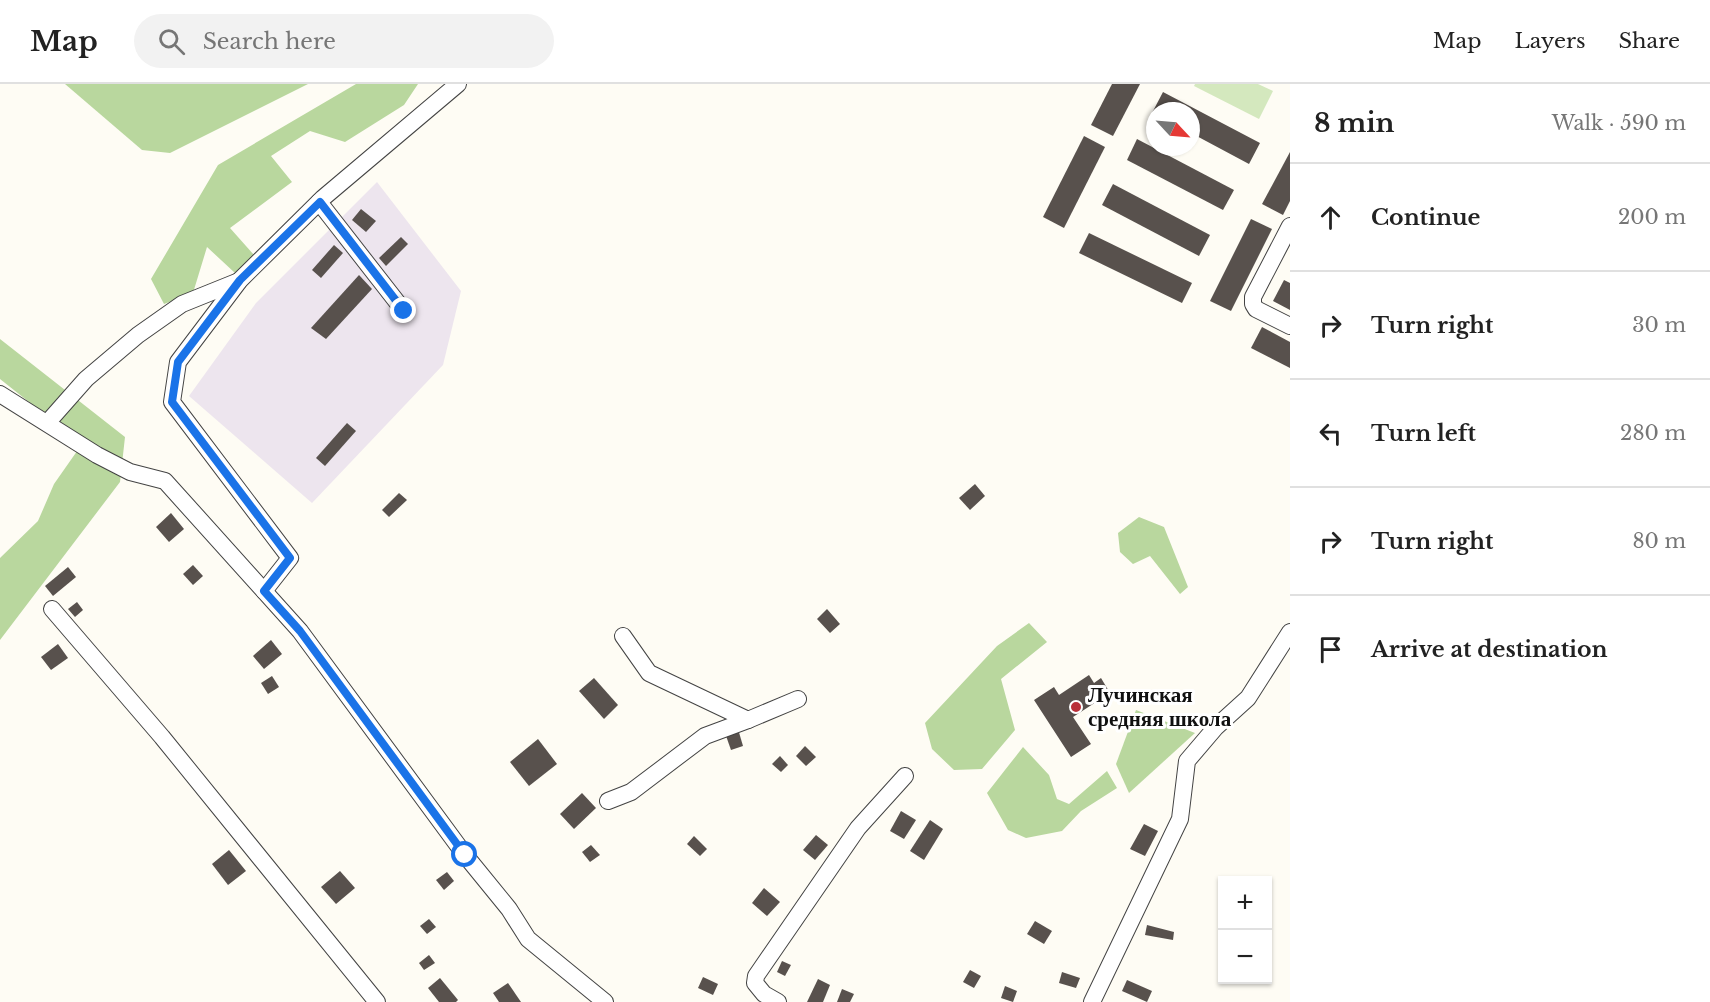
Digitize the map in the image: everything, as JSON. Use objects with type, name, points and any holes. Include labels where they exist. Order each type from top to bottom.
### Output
[{"type":"street","points":[[264,591],[290,558],[172,402],[178,362],[240,280],[320,202],[458,84]]},
{"type":"street","points":[[320,202],[404,311]]},
{"type":"street","points":[[1290,226],[1253,297],[1256,309],[1290,326]]},
{"type":"street","points":[[48,422],[86,379],[138,335],[182,304],[240,280]]},
{"type":"street","points":[[0,394],[105,459],[129,471],[165,481],[300,631],[465,855],[510,909],[528,939],[604,1002]]},
{"type":"street","points":[[52,609],[162,737],[377,1002]]},
{"type":"street","points":[[1092,1002],[1180,819],[1187,761],[1215,727],[1248,698],[1290,632]]},
{"type":"street","points":[[623,636],[649,673],[748,720]]},
{"type":"street","points":[[608,801],[631,792],[705,736],[798,699]]},
{"type":"street","points":[[778,1002],[764,994],[755,983],[756,976],[858,828],[905,776]]},
{"type":"shaded area","points":[[377,182],[461,291],[443,365],[312,503],[189,396],[256,303]]},
{"type":"green space","points":[[65,84],[308,84],[170,153],[142,150]]},
{"type":"green space","points":[[356,84],[418,84],[404,105],[345,142],[310,131],[271,156],[292,182],[230,228],[254,255],[235,273],[207,247],[193,293],[164,304],[151,279],[218,165]]},
{"type":"green space","points":[[1195,84],[1258,84],[1273,91],[1259,119],[1194,86]]},
{"type":"green space","points":[[0,339],[125,437],[120,482],[0,640],[0,558],[38,521],[54,484],[82,444],[0,379]]},
{"type":"green space","points":[[1139,517],[1164,527],[1188,587],[1180,594],[1150,556],[1133,564],[1120,552],[1118,533]]},
{"type":"green space","points":[[1029,623],[1047,642],[1001,679],[1015,730],[982,769],[954,770],[932,749],[925,723],[997,646]]},
{"type":"green space","points":[[1136,710],[1195,733],[1129,793],[1116,764]]},
{"type":"green space","points":[[1023,747],[1049,775],[1057,799],[1069,804],[1107,771],[1117,788],[1081,811],[1062,831],[1026,838],[1008,830],[987,793]]},
{"type":"building","points":[[1112,84],[1140,84],[1113,136],[1091,125]]},
{"type":"building","points":[[1163,92],[1182,102],[1158,102]]},
{"type":"building","points":[[1200,111],[1260,143],[1249,164],[1200,138]]},
{"type":"building","points":[[1084,136],[1105,147],[1064,228],[1043,217]]},
{"type":"building","points":[[1137,139],[1146,144],[1146,156],[1169,156],[1234,190],[1223,210],[1127,160]]},
{"type":"building","points":[[1290,152],[1290,201],[1283,215],[1262,204]]},
{"type":"building","points":[[1113,184],[1210,235],[1199,256],[1102,205]]},
{"type":"building","points":[[361,209],[376,221],[366,232],[352,220]]},
{"type":"building","points":[[1251,219],[1272,229],[1231,311],[1210,301]]},
{"type":"building","points":[[1089,233],[1192,283],[1182,303],[1079,253]]},
{"type":"building","points":[[401,237],[408,244],[386,266],[379,258]]},
{"type":"building","points":[[334,245],[343,253],[321,278],[312,270]]},
{"type":"building","points":[[359,275],[372,289],[326,339],[311,328]]},
{"type":"building","points":[[1284,280],[1290,283],[1290,310],[1273,301]]},
{"type":"building","points":[[1262,327],[1290,342],[1290,368],[1251,348]]},
{"type":"building","points":[[347,423],[356,431],[325,466],[316,458]]},
{"type":"building","points":[[975,484],[985,496],[970,510],[959,498]]},
{"type":"building","points":[[399,493],[407,500],[389,517],[382,510]]},
{"type":"building","points":[[171,513],[184,529],[169,542],[156,527]]},
{"type":"building","points":[[193,565],[203,576],[193,585],[183,574]]},
{"type":"building","points":[[68,567],[76,577],[53,596],[45,586]]},
{"type":"building","points":[[77,602],[83,610],[75,617],[68,609]]},
{"type":"building","points":[[827,609],[840,624],[830,633],[817,619]]},
{"type":"building","points":[[271,640],[282,654],[264,669],[253,656]]},
{"type":"building","points":[[58,644],[68,658],[51,670],[41,657]]},
{"type":"building","points":[[1089,675],[1094,683],[1101,678],[1110,693],[1073,717],[1091,744],[1071,757],[1034,700],[1054,687],[1059,695]]},
{"type":"building","points":[[272,676],[279,687],[268,694],[261,683]]},
{"type":"building","points":[[594,678],[618,705],[604,719],[579,691]]},
{"type":"building","points":[[738,729],[743,746],[731,750],[725,733]]},
{"type":"building","points":[[538,739],[557,764],[529,786],[510,762]]},
{"type":"building","points":[[805,746],[816,757],[806,766],[796,756]]},
{"type":"building","points":[[780,756],[788,765],[781,772],[772,764]]},
{"type":"building","points":[[582,793],[596,808],[574,829],[560,814]]},
{"type":"building","points":[[901,811],[916,820],[904,839],[890,831]]},
{"type":"building","points":[[930,820],[943,829],[924,860],[910,851]]},
{"type":"building","points":[[1144,824],[1158,831],[1145,856],[1130,849]]},
{"type":"building","points":[[816,835],[828,845],[815,860],[803,850]]},
{"type":"building","points":[[694,836],[707,849],[700,856],[687,844]]},
{"type":"building","points":[[591,845],[600,855],[590,862],[582,852]]},
{"type":"building","points":[[229,850],[246,871],[228,885],[212,864]]},
{"type":"building","points":[[340,871],[355,888],[336,904],[321,887]]},
{"type":"building","points":[[447,872],[454,881],[444,890],[436,880]]},
{"type":"building","points":[[764,888],[780,902],[767,916],[752,903]]},
{"type":"building","points":[[429,919],[436,927],[427,934],[420,926]]},
{"type":"building","points":[[1035,921],[1052,931],[1044,944],[1027,934]]},
{"type":"building","points":[[1147,925],[1174,932],[1173,940],[1145,935]]},
{"type":"building","points":[[429,955],[435,963],[424,970],[419,963]]},
{"type":"building","points":[[782,961],[791,965],[785,976],[777,972]]},
{"type":"building","points":[[970,970],[981,976],[974,988],[963,982]]},
{"type":"building","points":[[1062,972],[1080,978],[1076,988],[1059,983]]},
{"type":"building","points":[[703,977],[718,984],[713,995],[698,988]]},
{"type":"building","points":[[440,978],[458,1000],[456,1002],[439,1002],[428,988]]},
{"type":"building","points":[[818,979],[830,985],[823,1002],[807,1002]]},
{"type":"building","points":[[1127,980],[1152,991],[1147,1002],[1122,991]]},
{"type":"building","points":[[508,983],[521,1002],[499,1002],[493,993]]},
{"type":"building","points":[[1005,986],[1017,991],[1013,1002],[1001,998]]},
{"type":"building","points":[[842,989],[854,994],[850,1002],[837,1002]]},
{"type":"place","name":"Лучинская средняя школа","points":[[1076,707]]},
{"type":"route","points":[[404,311],[320,202],[240,280],[178,362],[172,402],[290,558],[264,591],[300,631],[465,855]]}]
